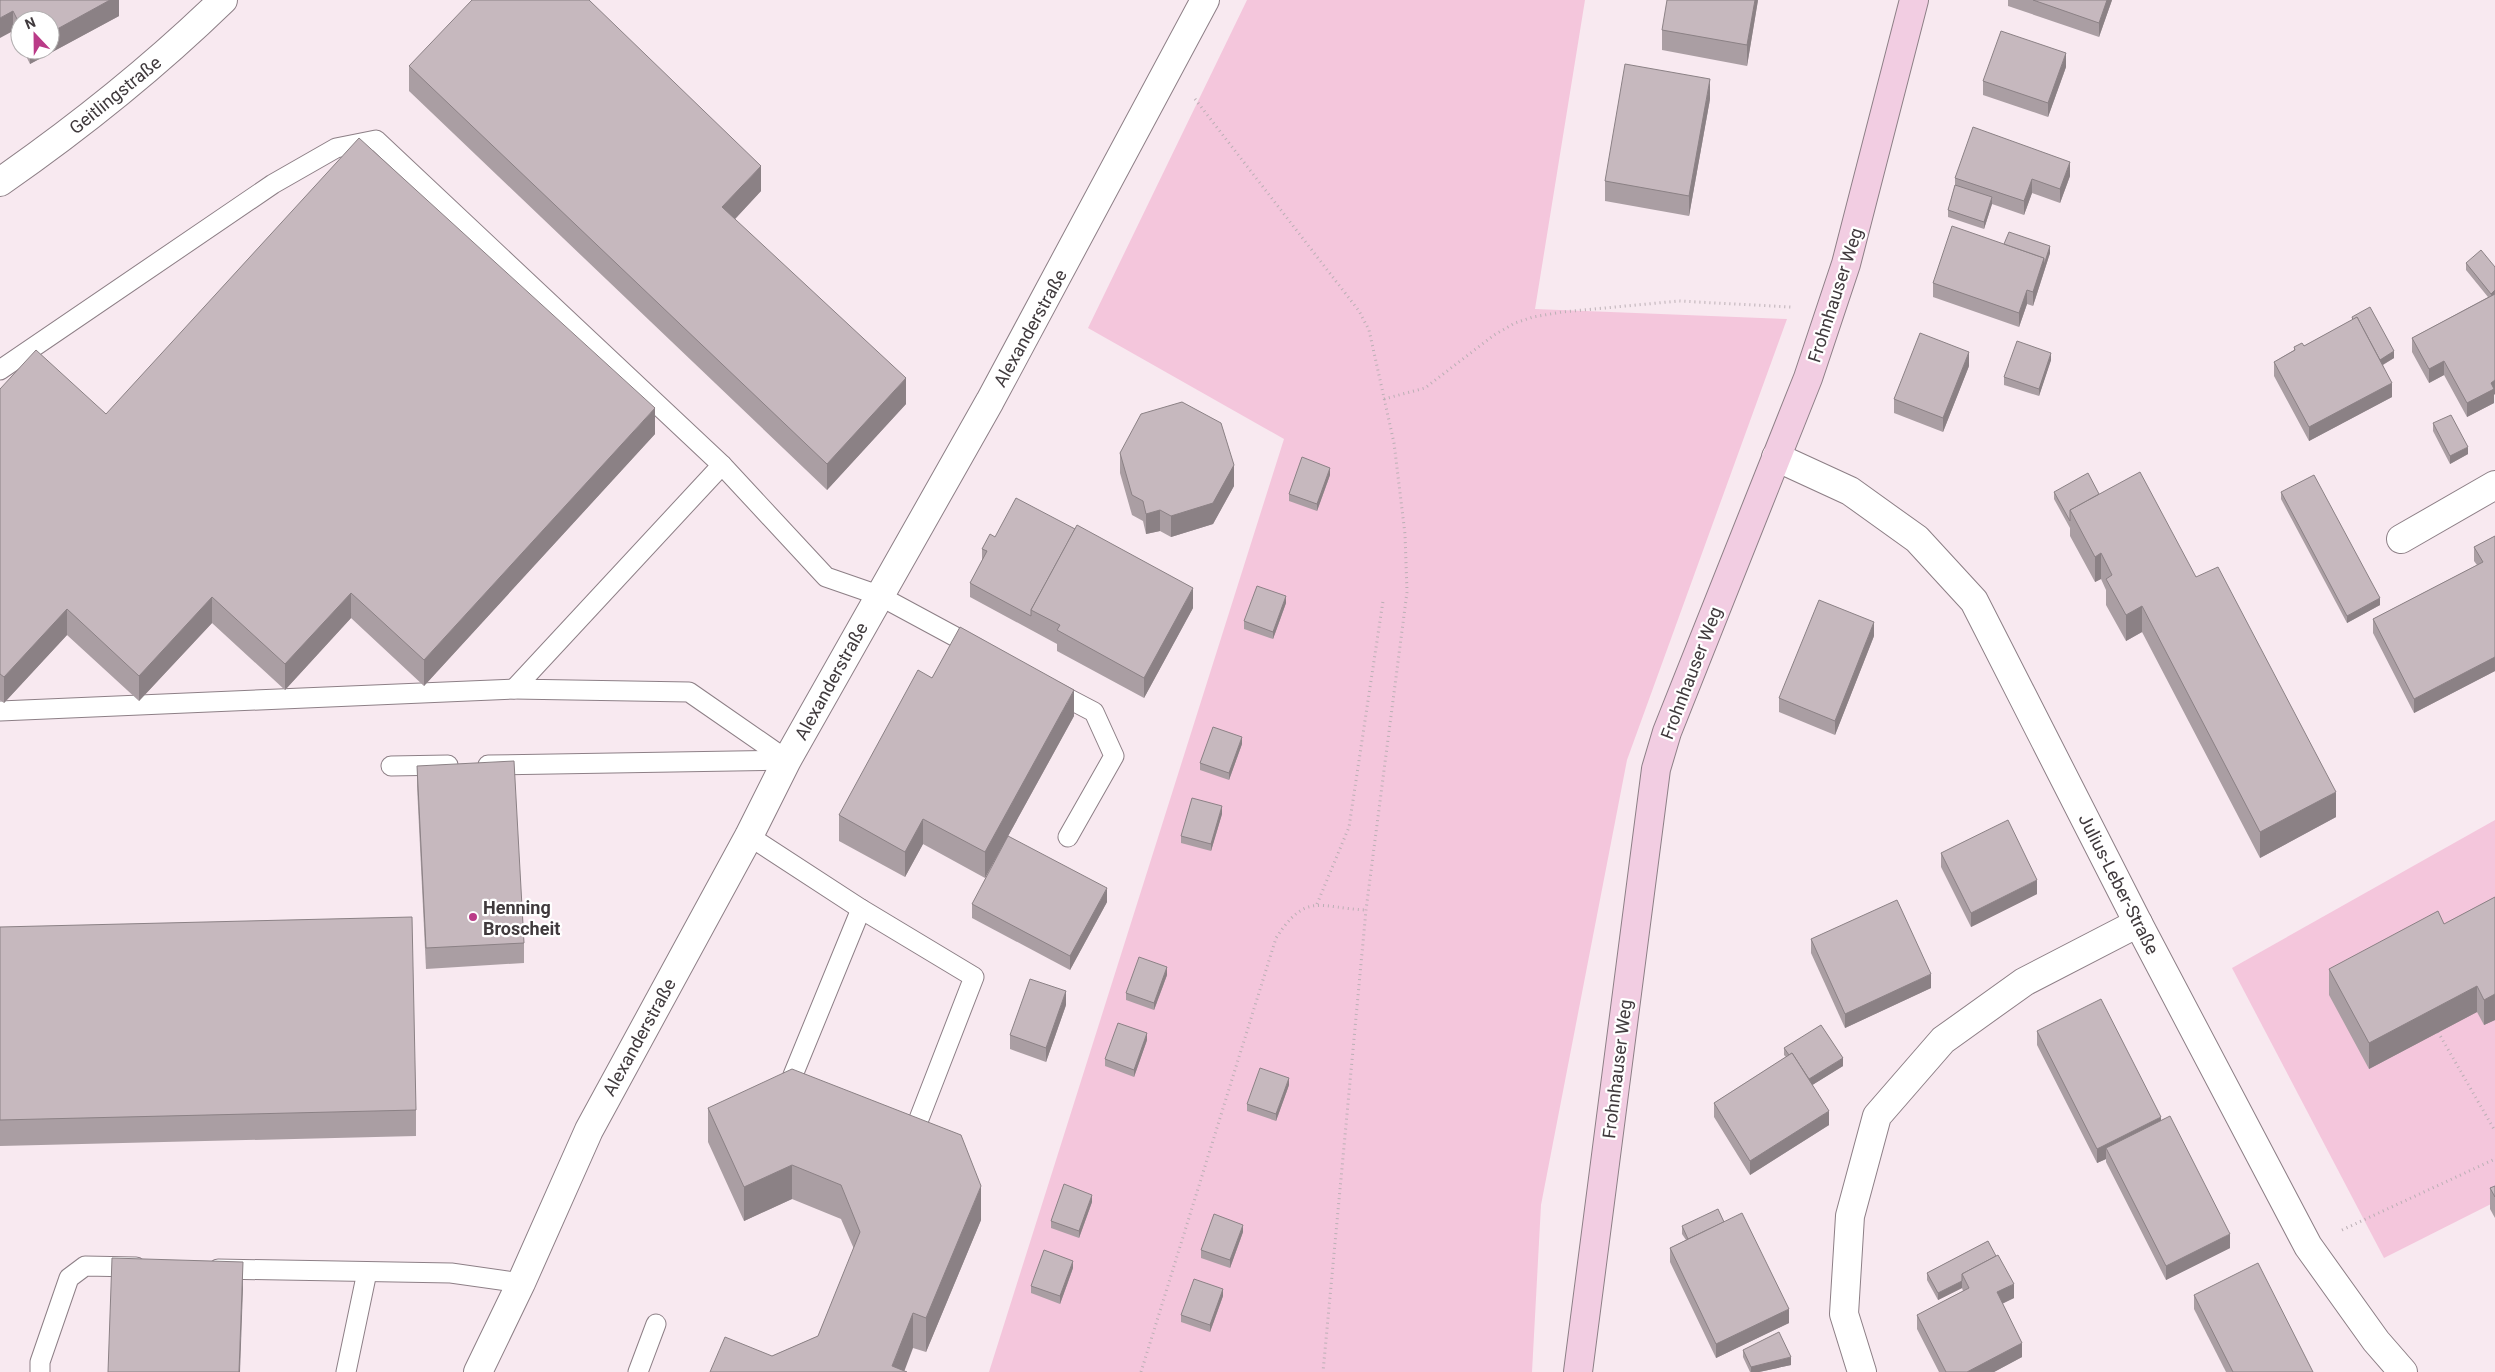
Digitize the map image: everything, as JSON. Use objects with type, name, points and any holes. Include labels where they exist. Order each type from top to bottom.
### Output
[{"type":"main road","name":"Frohnhauser Weg","points":[[1578,1372],[1656,769],[1667,732],[1808,378],[1860,213],[1914,0]]},
{"type":"street","name":"Geitlingstraße","points":[[0,182],[58,142],[178,43],[223,0]]},
{"type":"street","name":"Alexanderstraße","points":[[478,1372],[521,1283],[588,1130],[749,836],[787,760],[878,595],[990,401],[1170,69],[1205,0]]},
{"type":"street","name":"Julius-Leber-Straße","points":[[1776,457],[1850,491],[1917,539],[1974,602],[2138,923],[2308,1246],[2376,1341],[2403,1372]]},
{"type":"street","points":[[2401,539],[2495,485]]},
{"type":"street","points":[[1862,1372],[1844,1314],[1850,1216],[1878,1116],[1942,1040],[2024,982],[2138,923]]},
{"type":"lane","points":[[0,370],[273,184],[336,148],[376,140],[722,464],[826,577],[878,595],[990,656]]},
{"type":"lane","points":[[514,689],[722,464]]},
{"type":"lane","points":[[1034,680],[1094,712],[1114,756],[1068,837]]},
{"type":"lane","points":[[0,711],[514,689],[689,692],[787,760]]},
{"type":"lane","points":[[391,766],[787,760]]},
{"type":"lane","points":[[749,836],[861,909],[974,977],[917,1124]]},
{"type":"lane","points":[[793,1075],[861,909]]},
{"type":"lane","points":[[40,1372],[40,1362],[69,1278],[85,1266],[153,1268]]},
{"type":"lane","points":[[202,1269],[451,1273],[521,1283]]},
{"type":"lane","points":[[346,1372],[367,1272]]},
{"type":"lane","points":[[638,1372],[656,1324]]},
{"type":"path","points":[[1170,69],[1211,118],[1359,311],[1368,330],[1384,398],[1401,494],[1407,592],[1366,910],[1322,1372]]},
{"type":"path","points":[[1384,398],[1425,388],[1494,335],[1515,323],[1562,312],[1679,301],[1831,308]]},
{"type":"path","points":[[1317,904],[1349,827],[1383,601]]},
{"type":"path","points":[[1141,1372],[1276,938],[1287,922],[1300,909],[1317,904],[1366,910]]},
{"type":"path","points":[[2438,1032],[2495,1131]]},
{"type":"path","points":[[2308,1246],[2495,1160]]},
{"type":"shaded area","points":[[1247,0],[1585,0],[1535,309],[1787,319],[1627,760],[1541,1205],[1532,1372],[989,1372],[1284,439],[1088,328]]},
{"type":"shaded area","points":[[2495,820],[2495,1202],[2384,1258],[2232,968]]},
{"type":"building","points":[[0,0],[110,0],[60,28],[60,10],[10,10],[10,13],[0,18]]},
{"type":"building","points":[[472,0],[589,0],[761,166],[722,207],[906,378],[827,464],[409,66]]},
{"type":"building","points":[[1667,0],[1755,0],[1747,45],[1662,30]]},
{"type":"building","points":[[2033,0],[2107,0],[2099,23]]},
{"type":"building","points":[[2001,31],[2066,53],[2048,103],[1983,81]]},
{"type":"building","points":[[1625,64],[1710,79],[1689,196],[1605,181]]},
{"type":"building","points":[[1973,127],[2070,162],[2060,189],[2032,179],[2024,201],[1955,178]]},
{"type":"building","points":[[359,138],[655,408],[424,660],[351,593],[285,664],[212,597],[139,676],[67,609],[4,677],[0,674],[0,389],[36,350],[106,414]]},
{"type":"building","points":[[1955,185],[1992,197],[1984,222],[1948,210]]},
{"type":"building","points":[[1952,226],[2044,258],[2033,292],[2027,290],[2019,313],[1933,283]]},
{"type":"building","points":[[2009,232],[2050,246],[2044,265],[2044,258],[2004,244]]},
{"type":"building","points":[[2481,250],[2495,267],[2495,290],[2491,294],[2466,263]]},
{"type":"building","points":[[2495,294],[2495,380],[2491,383],[2494,389],[2467,403],[2444,361],[2429,369],[2412,338]]},
{"type":"building","points":[[2370,307],[2394,351],[2380,360],[2357,317],[2353,320],[2352,317]]},
{"type":"building","points":[[2357,317],[2392,383],[2309,427],[2274,362],[2295,350],[2294,347],[2302,343],[2304,346]]},
{"type":"building","points":[[1920,333],[1969,352],[1943,418],[1894,399]]},
{"type":"building","points":[[2017,341],[2051,353],[2039,389],[2004,377]]},
{"type":"building","points":[[1182,402],[1221,423],[1234,465],[1213,503],[1171,516],[1160,510],[1146,514],[1143,501],[1132,495],[1120,453],[1141,414]]},
{"type":"building","points":[[2451,415],[2468,447],[2450,456],[2433,423]]},
{"type":"building","points":[[1302,457],[1330,468],[1317,504],[1289,494]]},
{"type":"building","points":[[2140,472],[2196,577],[2218,567],[2336,792],[2260,832],[2142,606],[2126,615],[2106,579],[2112,575],[2101,553],[2095,557],[2070,510]]},
{"type":"building","points":[[2088,473],[2099,494],[2070,510],[2070,521],[2054,492]]},
{"type":"building","points":[[2314,475],[2380,598],[2347,616],[2281,492]]},
{"type":"building","points":[[1016,498],[1075,529],[1031,610],[1031,616],[970,583],[987,551],[982,549],[990,534],[995,537]]},
{"type":"building","points":[[1077,525],[1193,588],[1144,678],[1057,630],[1060,625],[1031,610]]},
{"type":"building","points":[[2495,536],[2495,657],[2414,699],[2373,619],[2483,562],[2474,547]]},
{"type":"building","points":[[1257,586],[1286,596],[1273,632],[1244,621]]},
{"type":"building","points":[[1819,600],[1874,622],[1835,721],[1779,698]]},
{"type":"building","points":[[960,627],[1074,690],[985,852],[923,819],[905,852],[839,815],[918,670],[932,678]]},
{"type":"building","points":[[1213,727],[1242,737],[1229,773],[1200,763]]},
{"type":"building","name":"Henning Broscheit","points":[[514,761],[524,943],[426,948],[417,766]]},
{"type":"building","points":[[1192,798],[1222,806],[1211,844],[1181,836]]},
{"type":"building","points":[[2008,820],[2037,880],[1971,913],[1941,853]]},
{"type":"building","points":[[1008,836],[1107,888],[1070,956],[972,904]]},
{"type":"building","points":[[2495,897],[2495,994],[2484,1000],[2477,986],[2369,1043],[2329,969],[2438,911],[2444,924]]},
{"type":"building","points":[[1897,900],[1931,974],[1845,1014],[1811,939]]},
{"type":"building","points":[[412,917],[416,1110],[0,1120],[0,927]]},
{"type":"building","points":[[1139,957],[1167,967],[1154,1003],[1126,993]]},
{"type":"building","points":[[1030,979],[1066,991],[1046,1048],[1010,1035]]},
{"type":"building","points":[[2101,999],[2161,1117],[2097,1149],[2037,1031]]},
{"type":"building","points":[[1118,1023],[1147,1033],[1134,1070],[1105,1059]]},
{"type":"building","points":[[1821,1025],[1843,1058],[1809,1079],[1792,1053],[1789,1055],[1784,1048]]},
{"type":"building","points":[[1792,1053],[1829,1111],[1750,1161],[1714,1103]]},
{"type":"building","points":[[1260,1068],[1289,1078],[1276,1114],[1247,1104]]},
{"type":"building","points":[[792,1069],[961,1135],[981,1186],[926,1318],[913,1313],[892,1366],[907,1372],[710,1372],[725,1337],[772,1356],[818,1336],[860,1232],[841,1185],[792,1165],[744,1187],[708,1108]]},
{"type":"building","points":[[2170,1116],[2230,1234],[2166,1266],[2106,1148]]},
{"type":"building","points":[[1064,1184],[1092,1195],[1079,1231],[1051,1221]]},
{"type":"building","points":[[2495,1186],[2495,1197],[2490,1188]]},
{"type":"building","points":[[1718,1209],[1724,1222],[1688,1239],[1682,1226]]},
{"type":"building","points":[[1742,1213],[1789,1309],[1716,1344],[1670,1248]]},
{"type":"building","points":[[1214,1214],[1243,1225],[1230,1260],[1201,1250]]},
{"type":"building","points":[[1988,1241],[1996,1256],[1962,1274],[1962,1281],[1938,1293],[1927,1273]]},
{"type":"building","points":[[1044,1250],[1073,1261],[1060,1296],[1031,1286]]},
{"type":"building","points":[[1998,1255],[2014,1284],[1997,1292],[2022,1343],[1967,1372],[1946,1372],[1917,1315],[1969,1288],[1962,1274]]},
{"type":"building","points":[[112,1258],[243,1262],[239,1372],[108,1372]]},
{"type":"building","points":[[2258,1263],[2313,1372],[2233,1372],[2194,1295]]},
{"type":"building","points":[[1194,1279],[1223,1289],[1210,1325],[1181,1315]]},
{"type":"building","points":[[1779,1332],[1791,1357],[1751,1367],[1743,1350]]},
{"type":"place","name":"Henning Broscheit","points":[[473,917]]}]
